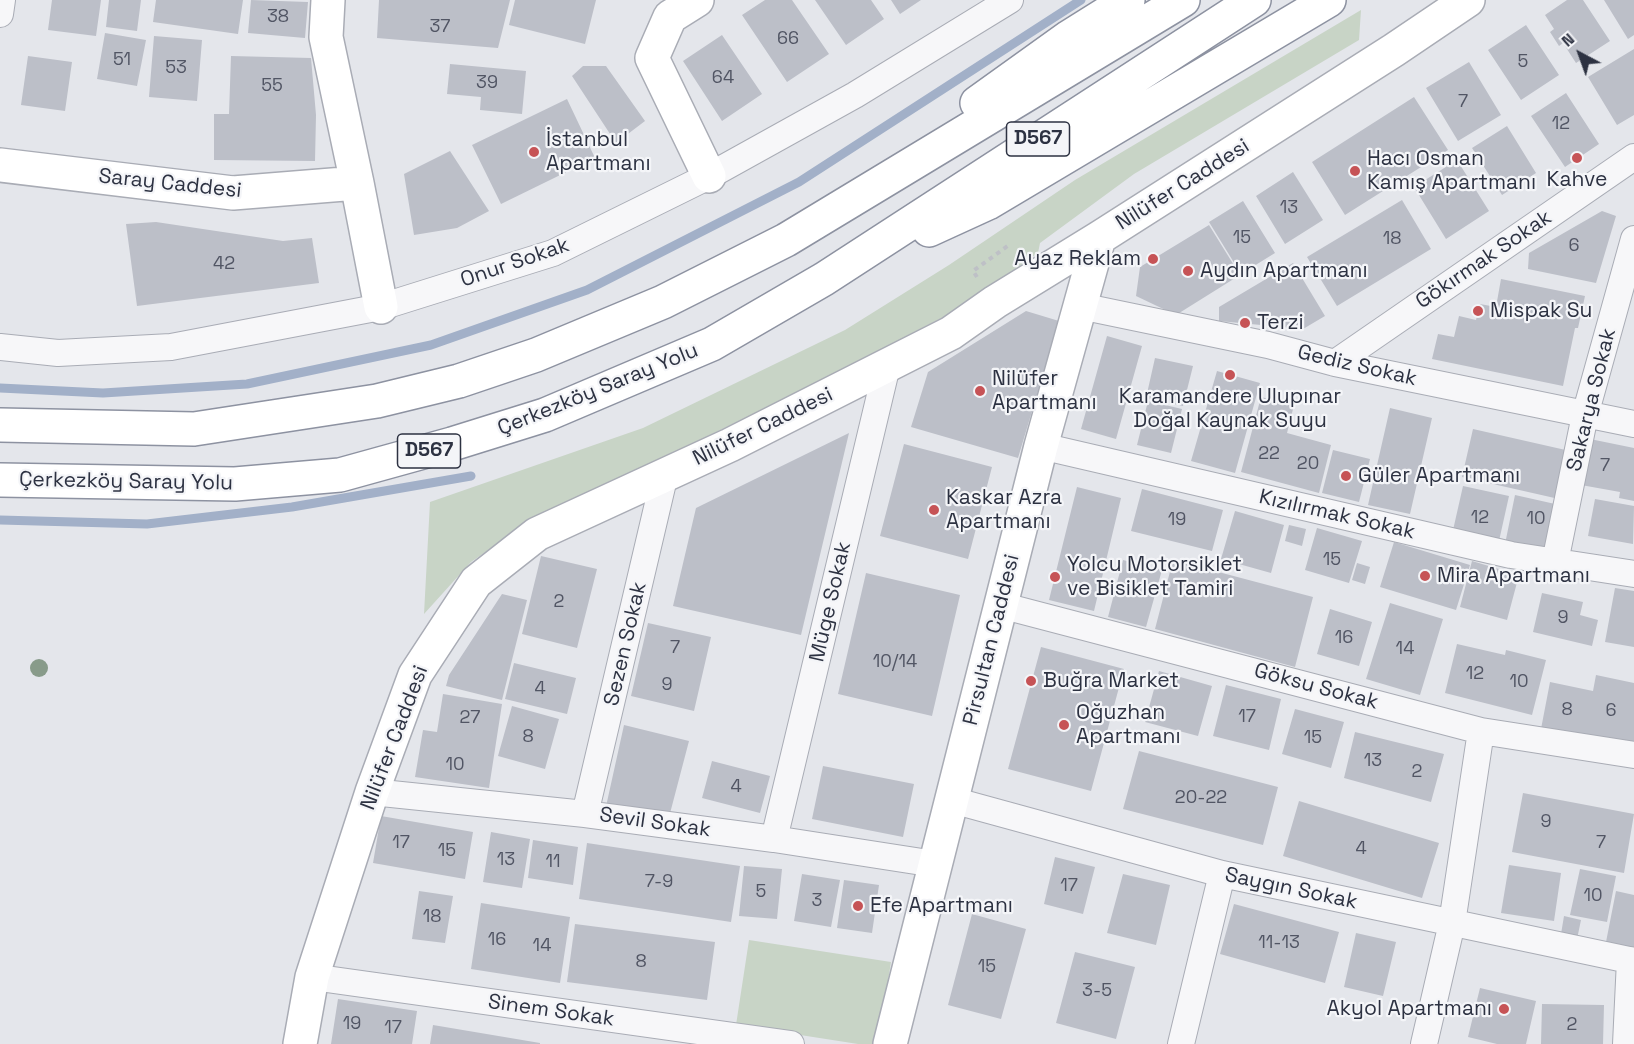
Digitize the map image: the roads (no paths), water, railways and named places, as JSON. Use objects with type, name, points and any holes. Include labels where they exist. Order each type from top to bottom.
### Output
[{"type":"main road","points":[[328,0],[326,38],[381,307]]},
{"type":"main road","points":[[697,0],[670,17],[652,57],[709,176]]},
{"type":"main road","points":[[786,240],[1069,37],[1128,0]]},
{"type":"main road","name":"D567","points":[[0,425],[194,429],[377,401],[459,381],[536,355],[663,302],[786,240],[1183,0]]},
{"type":"main road","name":"D567","points":[[824,279],[1254,0]]},
{"type":"main road","points":[[824,279],[988,203],[1329,0]]},
{"type":"main road","name":"Nilüfer Caddesi","points":[[300,1044],[312,977],[372,792],[415,675],[476,582],[537,534],[730,445],[951,333],[995,302],[1394,50],[1468,0]]},
{"type":"main road","name":"Saray Caddesi","points":[[0,165],[233,193],[357,183]]},
{"type":"main road","name":"Pirsultan Caddesi","points":[[890,1044],[1041,446],[1099,238]]},
{"type":"main road","name":"Çerkezköy Saray Yolu","points":[[0,480],[235,484],[340,475],[545,415],[712,344],[824,279]]},
{"type":"street","points":[[0,14],[2,0]]},
{"type":"street","name":"Onur Sokak","points":[[0,347],[58,353],[171,347],[381,307],[554,253],[709,176],[855,95],[1010,0]]},
{"type":"street","name":"Gökırmak Sokak","points":[[1335,363],[1634,157]]},
{"type":"street","name":"Sakarya Sokak","points":[[1555,562],[1585,415],[1634,239]]},
{"type":"street","name":"Gediz Sokak","points":[[1080,306],[1268,345],[1335,363],[1634,424]]},
{"type":"street","name":"Müge Sokak","points":[[774,839],[887,366]]},
{"type":"street","name":"Kızılırmak Sokak","points":[[1041,446],[1510,555],[1634,574]]},
{"type":"street","name":"Sezen Sokak","points":[[585,814],[665,474]]},
{"type":"street","name":"Göksu Sokak","points":[[1000,605],[1481,731],[1634,755]]},
{"type":"street","points":[[1424,1044],[1452,923],[1481,731]]},
{"type":"street","name":"Sevil Sokak","points":[[372,792],[585,814],[774,839],[935,864]]},
{"type":"street","name":"Saygın Sokak","points":[[952,800],[1222,874],[1632,961]]},
{"type":"street","points":[[1181,1044],[1222,874]]},
{"type":"street","points":[[1626,1044],[1632,961]]},
{"type":"street","name":"Sinem Sokak","points":[[312,977],[791,1044]]},
{"type":"waterway","points":[[0,388],[103,393],[247,384],[431,345],[587,290],[799,182],[1081,0]]},
{"type":"waterway","points":[[0,520],[147,524],[292,507],[471,476]]},
{"type":"place","name":"İstanbul Apartmanı","points":[[534,152]]},
{"type":"place","name":"Kahve","points":[[1577,158]]},
{"type":"place","name":"Hacı Osman Kamış Apartmanı","points":[[1355,171]]},
{"type":"place","name":"Ayaz Reklam","points":[[1153,259]]},
{"type":"place","name":"Aydın Apartmanı","points":[[1188,271]]},
{"type":"place","name":"Mispak Su","points":[[1478,311]]},
{"type":"place","name":"Terzi","points":[[1245,323]]},
{"type":"place","name":"Karamandere Ulupınar Doğal Kaynak Suyu","points":[[1230,375]]},
{"type":"place","name":"Nilüfer Apartmanı","points":[[980,391]]},
{"type":"place","name":"Güler Apartmanı","points":[[1346,476]]},
{"type":"place","name":"Kaskar Azra Apartmanı","points":[[934,510]]},
{"type":"place","name":"Mira Apartmanı","points":[[1425,576]]},
{"type":"place","name":"Yolcu Motorsiklet ve Bisiklet Tamiri","points":[[1055,577]]},
{"type":"place","name":"Buğra Market","points":[[1031,681]]},
{"type":"place","name":"Oğuzhan Apartmanı","points":[[1064,725]]},
{"type":"place","name":"Efe Apartmanı","points":[[858,906]]},
{"type":"place","name":"Akyol Apartmanı","points":[[1504,1009]]}]
